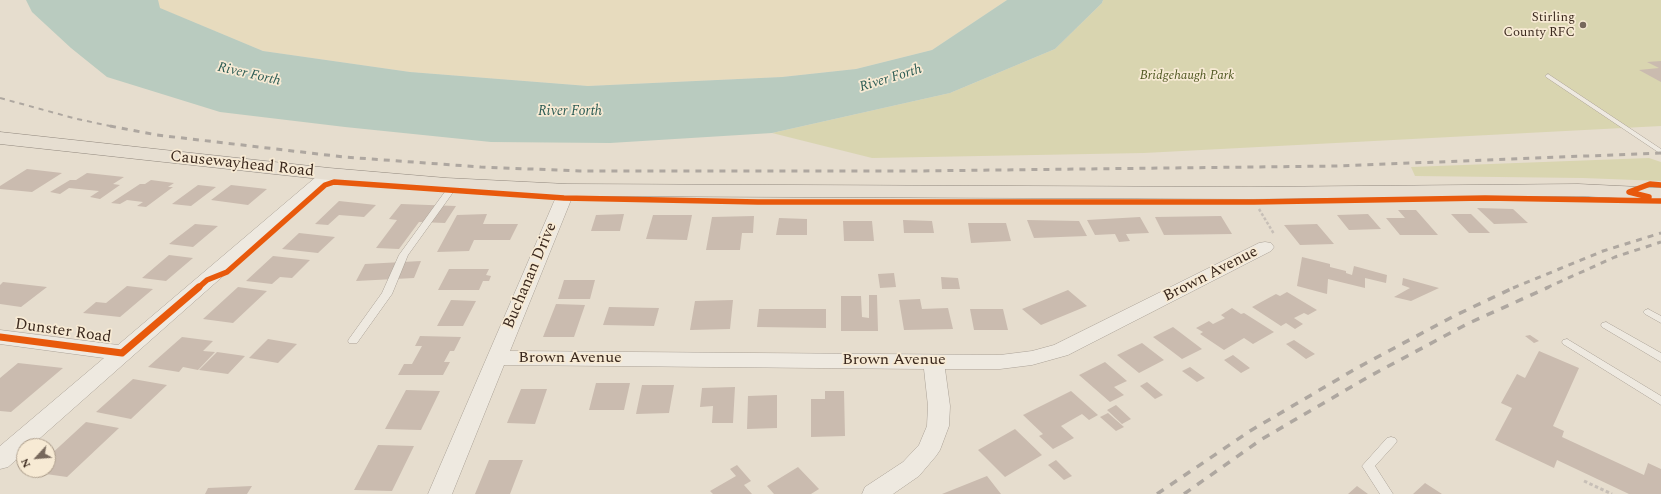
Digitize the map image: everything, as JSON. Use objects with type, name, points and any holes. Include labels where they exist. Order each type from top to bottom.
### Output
[{"type":"main road","name":"Causewayhead Road","points":[[0,138],[329,174],[454,184],[567,190],[1249,194],[1578,190],[1661,194]]},
{"type":"street","points":[[0,460],[329,174]]},
{"type":"street","name":"Buchanan Drive","points":[[440,494],[567,190]]},
{"type":"street","name":"Brown Avenue","points":[[497,358],[1000,362],[1032,358],[1061,350],[1265,247]]},
{"type":"street","name":"Dunster Road","points":[[0,337],[122,353]]},
{"type":"street","points":[[874,494],[911,469],[928,450],[938,426],[939,406],[934,361]]},
{"type":"lane","points":[[1548,76],[1661,152]]},
{"type":"lane","points":[[353,341],[387,294],[404,255],[454,184]]},
{"type":"lane","points":[[1648,312],[1661,320]]},
{"type":"lane","points":[[1606,325],[1661,358]]},
{"type":"lane","points":[[1567,342],[1661,401]]},
{"type":"lane","points":[[1387,494],[1368,466],[1391,441]]},
{"type":"path","points":[[1249,194],[1276,237],[1274,244],[1265,247]]},
{"type":"path","points":[[1584,481],[1612,494]]},
{"type":"shaded area","points":[[158,0],[1007,0],[932,50],[856,69],[782,77],[588,86],[410,72],[263,51],[159,8]]},
{"type":"green space","name":"Bridgehaugh Park","points":[[1103,0],[1661,0],[1661,126],[1144,153],[872,158],[772,133],[950,93],[1055,49],[1102,3]]},
{"type":"green space","points":[[1649,158],[1661,162],[1661,181],[1583,178],[1415,176],[1411,167]]},
{"type":"water","name":"River Forth","points":[[26,0],[158,0],[160,8],[263,51],[410,72],[588,86],[782,77],[856,69],[932,50],[1007,0],[1103,0],[1102,3],[1055,49],[950,93],[772,133],[610,143],[491,142],[220,112],[107,77],[71,48],[32,12]]},
{"type":"building","points":[[1661,61],[1661,82],[1639,70],[1659,68],[1647,62]]},
{"type":"building","points":[[27,169],[62,173],[32,192],[0,189],[0,186]]},
{"type":"building","points":[[87,173],[124,177],[113,184],[120,185],[100,199],[90,197],[99,191],[69,188],[60,194],[50,192],[70,180],[76,180]]},
{"type":"building","points":[[151,180],[174,183],[168,187],[173,187],[146,207],[137,206],[143,202],[127,200],[120,204],[111,203],[140,184],[145,184]]},
{"type":"building","points":[[198,185],[216,187],[191,206],[172,204]]},
{"type":"building","points":[[231,185],[267,189],[248,205],[211,200]]},
{"type":"building","points":[[339,201],[376,205],[364,217],[339,215],[328,225],[315,224]]},
{"type":"building","points":[[401,204],[456,206],[445,223],[419,222],[399,249],[376,248],[397,220],[389,219]]},
{"type":"building","points":[[1477,208],[1513,209],[1528,223],[1494,224]]},
{"type":"building","points":[[1398,210],[1416,210],[1438,235],[1400,235],[1386,218],[1405,218]]},
{"type":"building","points":[[487,214],[483,224],[518,224],[510,240],[474,240],[469,251],[437,252],[457,215]]},
{"type":"building","points":[[624,214],[620,231],[591,231],[596,215]]},
{"type":"building","points":[[1368,214],[1381,229],[1349,230],[1337,215]]},
{"type":"building","points":[[1451,214],[1471,214],[1490,233],[1469,233]]},
{"type":"building","points":[[653,215],[692,215],[687,240],[646,239]]},
{"type":"building","points":[[754,216],[753,233],[742,233],[740,250],[706,250],[712,217]]},
{"type":"building","points":[[1221,216],[1232,234],[1164,235],[1155,217]]},
{"type":"building","points":[[1140,217],[1149,233],[1126,234],[1130,241],[1119,242],[1115,234],[1095,235],[1087,220]]},
{"type":"building","points":[[779,218],[807,219],[807,235],[776,235]]},
{"type":"building","points":[[903,220],[932,221],[934,233],[904,233]]},
{"type":"building","points":[[1027,220],[1079,221],[1087,236],[1034,238]]},
{"type":"building","points":[[843,221],[872,221],[874,241],[844,241]]},
{"type":"building","points":[[968,223],[1006,223],[1011,241],[971,243]]},
{"type":"building","points":[[195,224],[218,226],[193,247],[169,244]]},
{"type":"building","points":[[1317,224],[1334,244],[1300,245],[1284,225]]},
{"type":"building","points":[[299,233],[335,237],[318,253],[282,249]]},
{"type":"building","points":[[169,255],[193,258],[166,281],[142,278]]},
{"type":"building","points":[[273,256],[310,260],[292,278],[280,277],[272,284],[246,281]]},
{"type":"building","points":[[1302,257],[1330,264],[1330,267],[1346,271],[1346,273],[1352,275],[1354,266],[1387,275],[1386,283],[1365,278],[1365,288],[1328,279],[1327,294],[1297,286]]},
{"type":"building","points":[[421,261],[414,278],[356,281],[365,264]]},
{"type":"building","points":[[449,269],[489,269],[486,275],[491,276],[489,281],[483,281],[479,290],[438,290]]},
{"type":"building","points":[[894,273],[896,287],[880,288],[878,274]]},
{"type":"building","points":[[941,277],[958,278],[960,289],[942,289]]},
{"type":"building","points":[[1403,278],[1439,288],[1411,301],[1394,297],[1410,288],[1402,285]]},
{"type":"building","points":[[564,280],[595,280],[590,299],[558,299]]},
{"type":"building","points":[[3,282],[47,287],[21,307],[0,304],[0,285]]},
{"type":"building","points":[[127,286],[153,289],[120,317],[83,313],[96,302],[106,303]]},
{"type":"building","points":[[238,287],[267,291],[233,323],[203,319]]},
{"type":"building","points":[[1068,290],[1087,306],[1041,325],[1022,309]]},
{"type":"building","points":[[1287,292],[1317,310],[1308,315],[1304,313],[1294,318],[1303,324],[1295,329],[1286,323],[1281,326],[1252,307],[1276,294],[1280,296]]},
{"type":"building","points":[[869,295],[877,295],[878,331],[841,331],[841,296],[861,296],[862,317],[869,318]]},
{"type":"building","points":[[920,299],[922,309],[948,308],[953,329],[904,330],[899,300]]},
{"type":"building","points":[[451,300],[476,301],[463,326],[437,326]]},
{"type":"building","points":[[733,300],[730,329],[690,330],[695,301]]},
{"type":"building","points":[[556,304],[585,305],[574,337],[543,337]]},
{"type":"building","points":[[609,307],[659,308],[654,326],[603,325]]},
{"type":"building","points":[[1232,308],[1241,314],[1244,313],[1274,332],[1253,344],[1244,338],[1224,350],[1200,334],[1203,332],[1196,328],[1209,321],[1213,324],[1225,318],[1221,315]]},
{"type":"building","points":[[759,309],[826,309],[826,328],[757,327]]},
{"type":"building","points":[[970,309],[1003,309],[1008,330],[974,330]]},
{"type":"building","points":[[1173,327],[1202,349],[1182,359],[1153,337]]},
{"type":"building","points":[[1530,335],[1539,341],[1534,343],[1525,336]]},
{"type":"building","points":[[420,336],[461,337],[454,351],[450,351],[444,362],[450,362],[443,375],[398,375],[404,364],[412,364],[422,346],[415,346]]},
{"type":"building","points":[[182,337],[213,341],[203,351],[215,352],[198,370],[183,367],[179,372],[148,367]]},
{"type":"building","points":[[268,339],[297,344],[278,363],[249,358]]},
{"type":"building","points":[[1294,340],[1315,354],[1306,359],[1286,344]]},
{"type":"building","points":[[1142,343],[1164,360],[1139,373],[1117,355]]},
{"type":"building","points":[[1539,351],[1579,368],[1553,426],[1564,431],[1562,437],[1644,475],[1648,463],[1661,469],[1661,494],[1629,494],[1557,460],[1554,468],[1495,440],[1512,408],[1501,403],[1517,374],[1525,378]]},
{"type":"building","points":[[217,352],[245,356],[228,374],[199,370]]},
{"type":"building","points":[[1233,355],[1250,368],[1241,373],[1224,360]]},
{"type":"building","points":[[1105,362],[1127,381],[1114,387],[1124,395],[1110,402],[1079,375]]},
{"type":"building","points":[[18,363],[63,368],[11,412],[0,411],[0,378]]},
{"type":"building","points":[[1190,367],[1205,378],[1197,382],[1182,371]]},
{"type":"building","points":[[133,379],[167,385],[131,419],[96,412]]},
{"type":"building","points":[[1147,382],[1163,395],[1155,399],[1140,386]]},
{"type":"building","points":[[596,383],[630,383],[624,410],[589,410]]},
{"type":"building","points":[[642,385],[674,385],[669,413],[636,414]]},
{"type":"building","points":[[735,387],[733,423],[712,423],[713,406],[700,407],[702,388]]},
{"type":"building","points":[[521,389],[547,389],[535,424],[507,423]]},
{"type":"building","points":[[406,390],[440,391],[421,430],[385,429]]},
{"type":"building","points":[[825,391],[844,391],[845,436],[811,437],[811,399],[825,399]]},
{"type":"building","points":[[1071,391],[1098,415],[1089,420],[1082,414],[1061,426],[1074,438],[1053,449],[1039,436],[1043,434],[1023,415]]},
{"type":"building","points":[[777,395],[777,428],[747,429],[748,396]]},
{"type":"building","points":[[1116,405],[1131,419],[1122,424],[1107,410]]},
{"type":"building","points":[[1108,413],[1124,427],[1116,431],[1100,417]]},
{"type":"building","points":[[86,422],[119,428],[67,477],[56,475],[56,450]]},
{"type":"building","points":[[1015,429],[1042,455],[1005,477],[978,450]]},
{"type":"building","points":[[378,445],[414,446],[392,491],[354,490]]},
{"type":"building","points":[[489,460],[523,460],[510,494],[475,494]]},
{"type":"building","points":[[1056,460],[1072,476],[1064,480],[1048,465]]},
{"type":"building","points":[[737,465],[751,481],[744,485],[752,494],[713,494],[710,491],[736,476],[730,469]]},
{"type":"building","points":[[798,467],[819,489],[811,494],[774,494],[767,486]]},
{"type":"building","points":[[987,476],[1001,494],[942,494]]},
{"type":"building","points":[[1425,483],[1442,494],[1413,494]]},
{"type":"building","points":[[252,486],[247,494],[205,494],[208,488]]},
{"type":"building","points":[[1357,486],[1368,494],[1348,494]]},
{"type":"railway","points":[[0,98],[77,119],[113,127]]},
{"type":"railway","points":[[113,127],[157,135],[344,157],[481,167],[580,171],[914,171],[1337,166],[1661,153]]},
{"type":"railway","points":[[1513,288],[1603,251],[1661,233]]},
{"type":"railway","points":[[1546,288],[1615,257],[1661,242]]},
{"type":"railway","points":[[1157,494],[1250,431],[1357,368],[1454,316],[1515,287]]},
{"type":"railway","points":[[1184,494],[1262,439],[1370,376],[1467,324],[1549,287]]},
{"type":"cycle path","points":[[0,337],[122,353],[207,280],[227,272],[325,185],[334,182],[564,198],[758,202],[1254,202],[1485,198],[1661,201]]},
{"type":"cycle path","points":[[1649,197],[1629,192],[1650,184],[1661,185]]},
{"type":"place","name":"Stirling County RFC","points":[[1583,25]]}]
